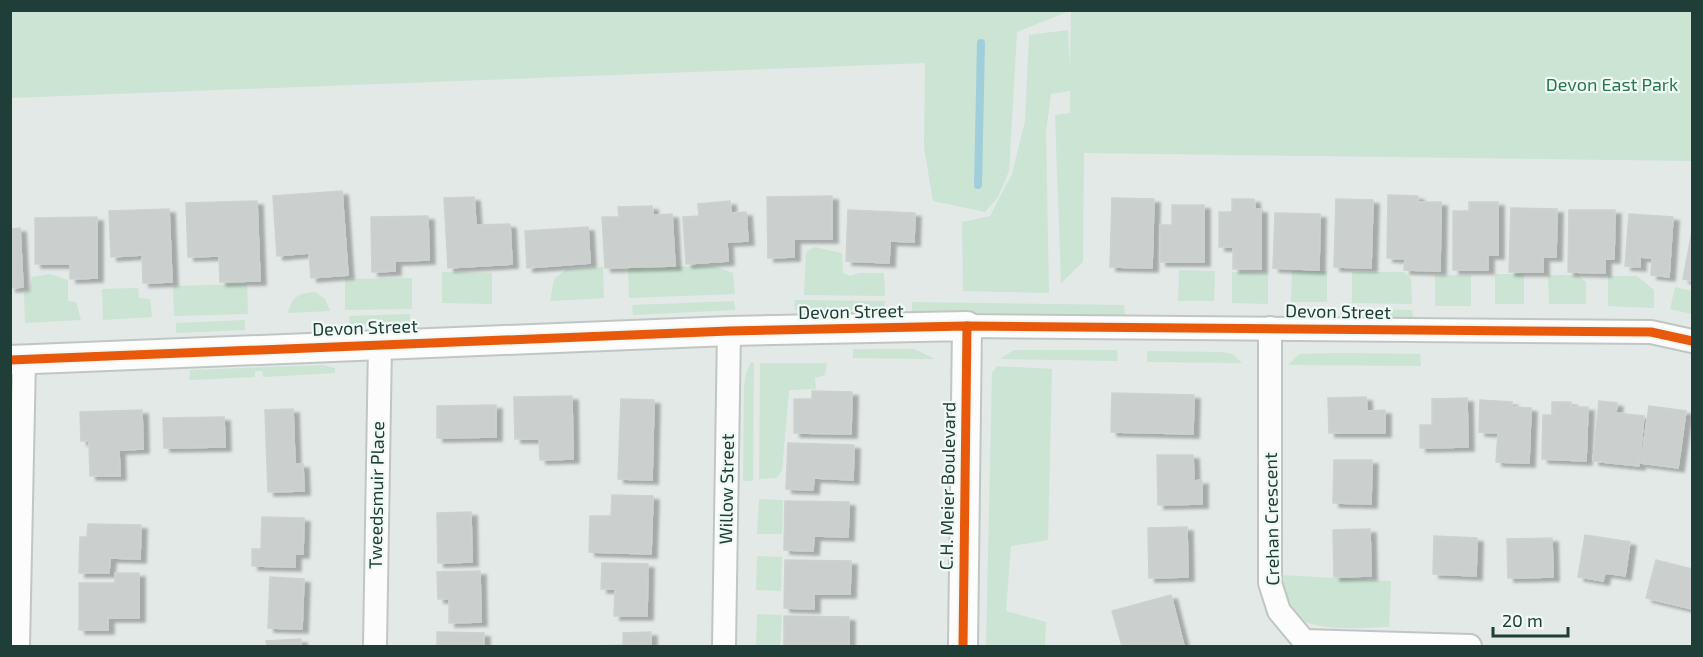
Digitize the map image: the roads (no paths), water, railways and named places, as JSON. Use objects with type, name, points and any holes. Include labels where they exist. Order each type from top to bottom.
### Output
[{"type":"street","name":"Devon Street","points":[[17,359],[729,331],[967,326],[1651,332],[1692,341]]},
{"type":"street","name":"C.H. Meier Boulevard","points":[[963,646],[967,326]]},
{"type":"street","name":"Crehan Crescent","points":[[1270,328],[1270,583],[1279,611],[1304,641],[1470,646]]},
{"type":"street","name":"Willow Street","points":[[724,646],[729,331]]},
{"type":"street","name":"Tweedsmuir Place","points":[[375,646],[380,344]]},
{"type":"street","points":[[17,359],[18,646]]},
{"type":"waterway","points":[[978,185],[981,43]]},
{"type":"park label","name":"Devon East Park","points":[[1612,85]]}]
